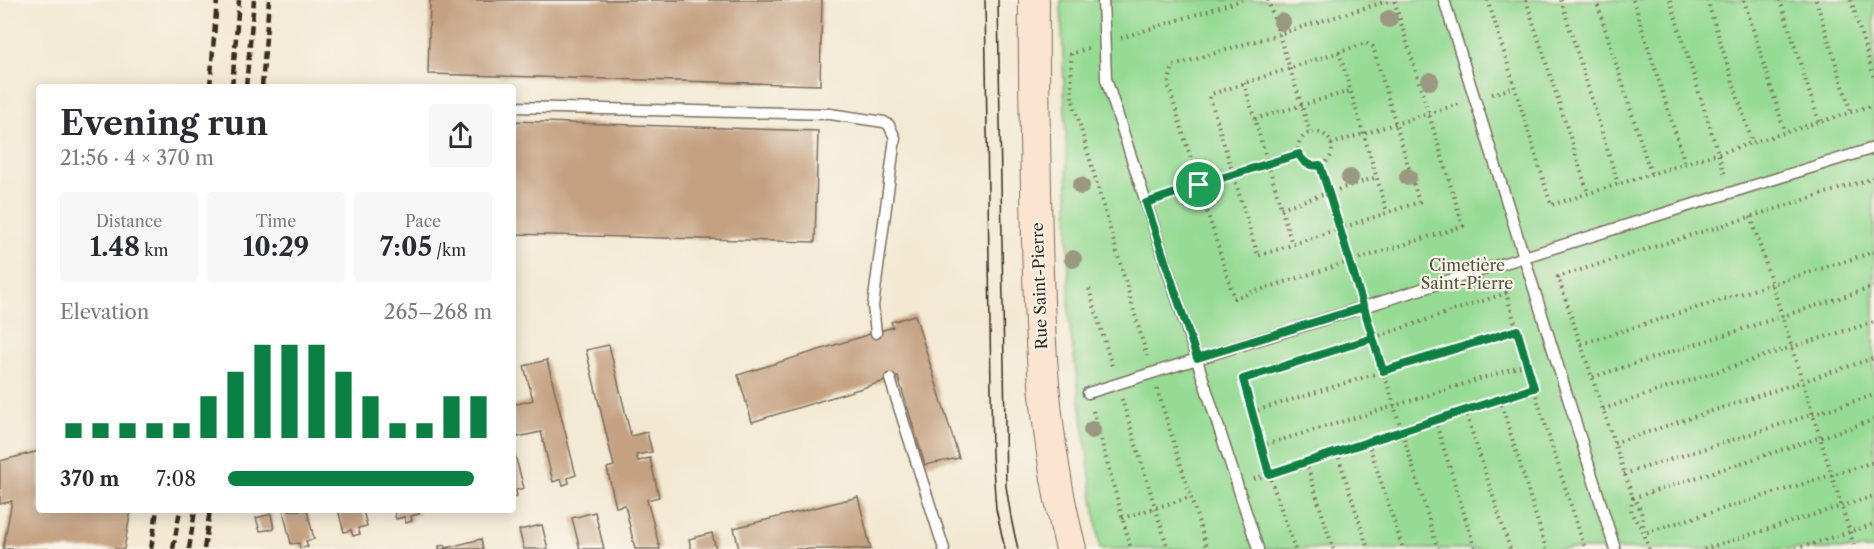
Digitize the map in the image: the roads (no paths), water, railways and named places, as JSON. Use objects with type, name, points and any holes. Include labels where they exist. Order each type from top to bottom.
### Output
[{"type":"main road","name":"Rue Saint-Pierre","points":[[1032,7],[1038,306],[1049,426],[1071,549]]},
{"type":"lane","points":[[1103,0],[1106,79],[1258,549]]},
{"type":"lane","points":[[1444,0],[1616,549]]},
{"type":"lane","points":[[516,107],[830,114],[884,122],[890,125],[895,138],[873,306],[876,333]]},
{"type":"lane","points":[[1088,393],[1874,148]]},
{"type":"lane","points":[[890,379],[944,549]]},
{"type":"tram line","points":[[985,0],[992,455],[996,509],[1005,549]]},
{"type":"tram line","points":[[998,0],[1006,486],[1018,549]]},
{"type":"railway","points":[[210,84],[217,0]]},
{"type":"railway","points":[[232,84],[239,0]]},
{"type":"railway","points":[[246,84],[254,0]]},
{"type":"railway","points":[[262,84],[269,0]]},
{"type":"railway","points":[[151,549],[157,513]]},
{"type":"railway","points":[[173,549],[179,513]]},
{"type":"railway","points":[[189,549],[195,513]]},
{"type":"railway","points":[[204,549],[210,513]]},
{"type":"park label","name":"Cimetière Saint-Pierre","points":[[1467,274]]}]
